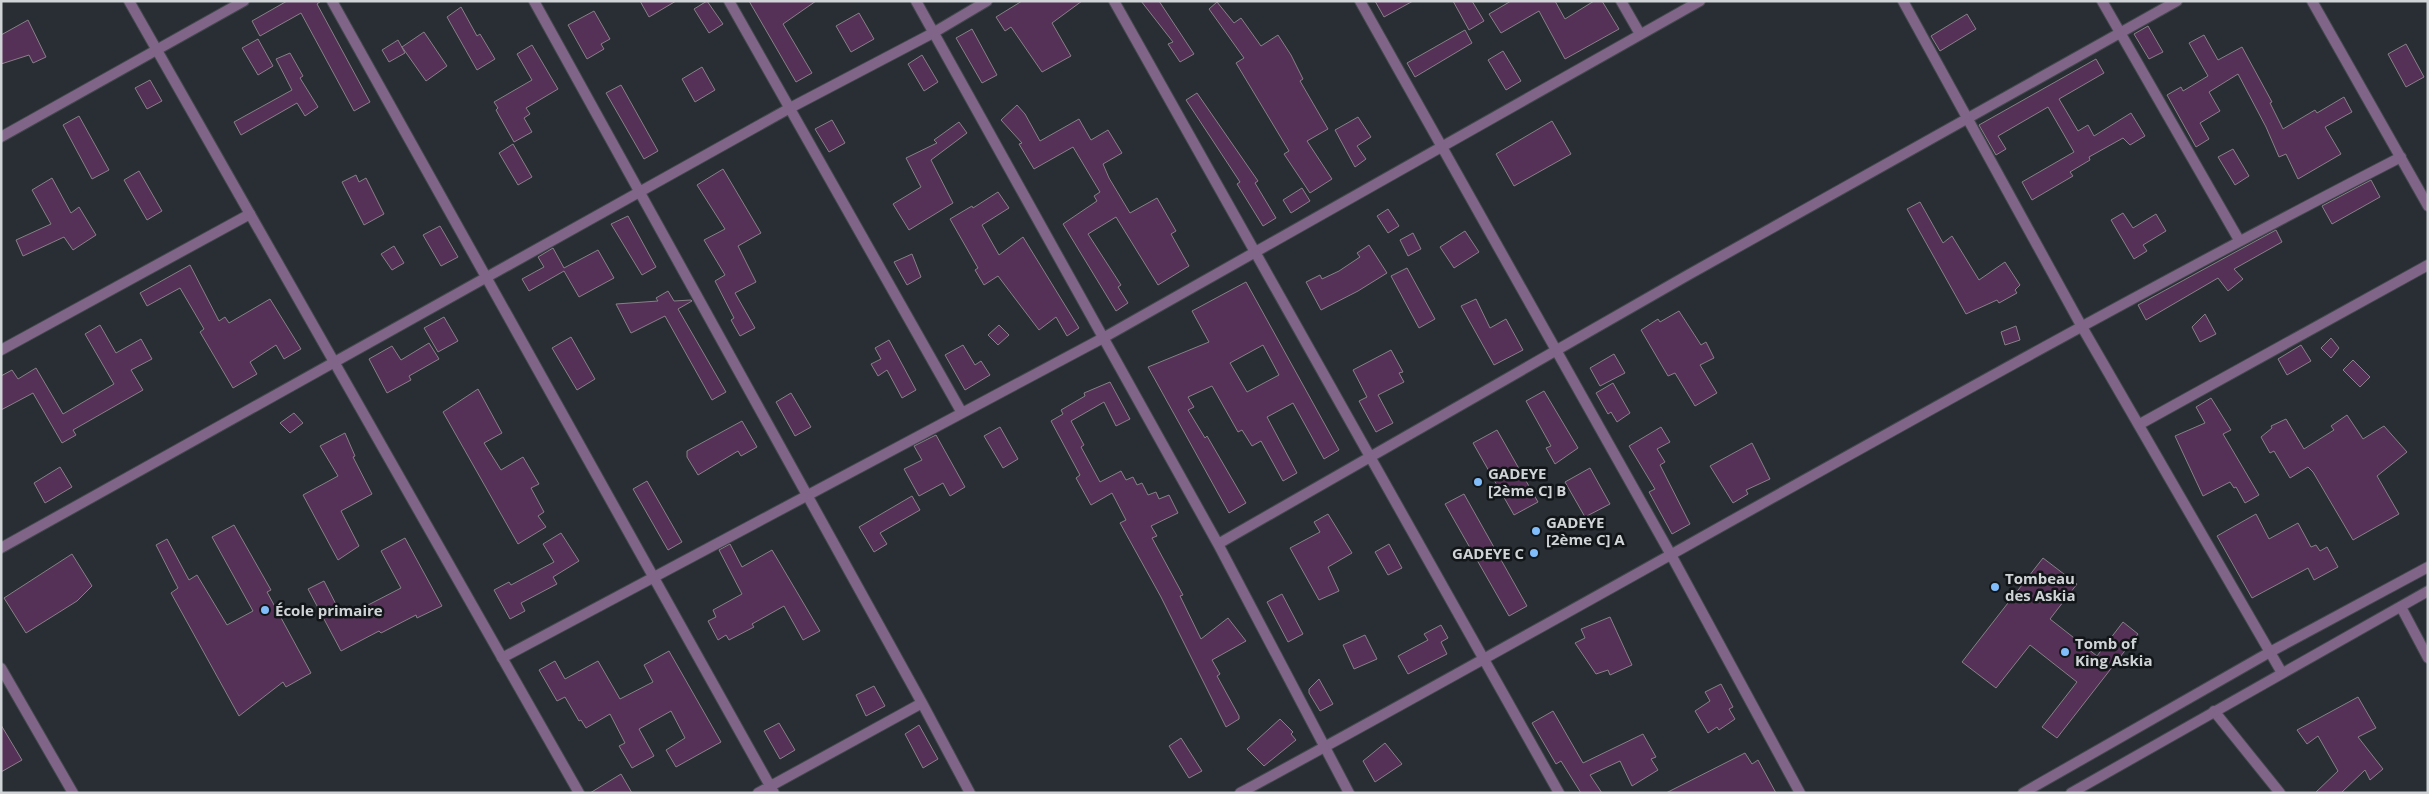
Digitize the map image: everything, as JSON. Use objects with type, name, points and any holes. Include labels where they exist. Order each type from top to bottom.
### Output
[{"type":"street","points":[[129,1],[579,793]]},
{"type":"street","points":[[1,137],[244,1]]},
{"type":"street","points":[[332,1],[772,790]]},
{"type":"street","points":[[534,1],[808,495],[970,793]]},
{"type":"street","points":[[729,1],[962,413]]},
{"type":"street","points":[[916,1],[1218,544],[1348,793]]},
{"type":"street","points":[[1,548],[790,108],[933,33],[987,1]]},
{"type":"street","points":[[1114,1],[1559,793]]},
{"type":"street","points":[[1360,1],[1670,553],[1800,793]]},
{"type":"street","points":[[1621,1],[1640,34]]},
{"type":"street","points":[[502,658],[1103,338],[1254,251],[1700,1]]},
{"type":"street","points":[[1903,1],[2082,327],[2140,424],[2282,673]]},
{"type":"street","points":[[2102,1],[2239,240]]},
{"type":"street","points":[[1218,544],[1556,350],[2177,1]]},
{"type":"street","points":[[2312,1],[2428,206]]},
{"type":"street","points":[[1240,793],[1483,660],[1670,553],[2239,240],[2401,157]]},
{"type":"street","points":[[1,350],[250,214]]},
{"type":"street","points":[[2140,424],[2428,265]]},
{"type":"street","points":[[2023,793],[2270,652],[2428,567]]},
{"type":"street","points":[[2071,793],[2428,592]]},
{"type":"street","points":[[2400,607],[2428,658]]},
{"type":"street","points":[[1,668],[73,793]]},
{"type":"street","points":[[758,793],[772,790],[922,703]]},
{"type":"street","points":[[2214,711],[2280,793]]},
{"type":"building","points":[[287,1],[321,1],[317,4],[370,102],[354,111],[301,13],[260,36],[252,21]]},
{"type":"building","points":[[640,1],[676,1],[649,17]]},
{"type":"building","points":[[707,1],[723,24],[709,33],[694,9]]},
{"type":"building","points":[[749,1],[816,1],[783,24],[812,73],[796,82]]},
{"type":"building","points":[[1022,1],[1082,1],[1052,23],[1071,56],[1042,72],[1011,27],[1005,31],[996,17]]},
{"type":"building","points":[[1141,1],[1159,1],[1194,54],[1180,62],[1168,44],[1173,42]]},
{"type":"building","points":[[1375,1],[1413,1],[1384,17]]},
{"type":"building","points":[[1453,1],[1472,1],[1484,21],[1469,30]]},
{"type":"building","points":[[1511,1],[1555,1],[1565,19],[1594,1],[1602,1],[1619,29],[1565,59],[1539,11],[1501,33],[1489,14]]},
{"type":"building","points":[[1217,2],[1234,23],[1241,18],[1261,46],[1278,35],[1303,79],[1300,81],[1328,129],[1307,141],[1332,179],[1310,193],[1284,154],[1289,151],[1236,63],[1244,58],[1209,9]]},
{"type":"building","points":[[461,7],[477,36],[480,34],[495,59],[477,70],[447,17]]},
{"type":"building","points":[[594,11],[610,39],[601,44],[604,49],[587,59],[568,25]]},
{"type":"building","points":[[859,13],[874,39],[851,52],[836,26]]},
{"type":"building","points":[[1967,14],[1976,29],[1940,51],[1931,36]]},
{"type":"building","points":[[28,20],[46,57],[33,63],[29,55],[1,64],[1,35]]},
{"type":"building","points":[[2148,26],[2163,52],[2149,59],[2134,34]]},
{"type":"building","points":[[972,29],[997,75],[982,83],[956,38]]},
{"type":"building","points":[[1465,30],[1472,43],[1415,77],[1407,63]]},
{"type":"building","points":[[424,32],[447,66],[426,81],[402,47]]},
{"type":"building","points":[[2204,35],[2218,60],[2242,47],[2272,102],[2270,103],[2283,129],[2315,110],[2317,113],[2344,97],[2352,112],[2325,127],[2341,154],[2298,179],[2286,154],[2279,157],[2266,127],[2238,74],[2209,92],[2220,111],[2200,123],[2209,139],[2196,147],[2167,95],[2181,87],[2183,91],[2208,76],[2189,43]]},
{"type":"building","points":[[258,39],[273,66],[258,75],[242,48]]},
{"type":"building","points":[[398,40],[405,53],[389,62],[382,50]]},
{"type":"building","points":[[2406,44],[2424,77],[2406,87],[2388,54]]},
{"type":"building","points":[[532,45],[558,89],[526,108],[530,114],[524,118],[532,132],[514,142],[496,110],[498,108],[494,102],[532,80],[517,54]]},
{"type":"building","points":[[1503,51],[1521,81],[1506,90],[1488,60]]},
{"type":"building","points":[[290,53],[303,76],[300,78],[318,107],[305,116],[297,103],[241,135],[234,122],[292,90],[276,59]]},
{"type":"building","points":[[922,55],[938,82],[924,91],[908,64]]},
{"type":"building","points":[[2096,59],[2104,73],[2059,99],[2078,131],[2088,125],[2094,136],[2131,113],[2145,136],[2130,145],[2123,138],[2089,157],[2090,160],[2070,172],[2073,176],[2032,200],[2022,182],[2074,152],[2048,107],[1998,136],[2006,149],[1996,155],[1979,125]]},
{"type":"building","points":[[702,67],[715,90],[695,102],[682,79]]},
{"type":"building","points":[[150,80],[162,101],[147,109],[135,88]]},
{"type":"building","points":[[621,85],[658,151],[644,159],[606,93]]},
{"type":"building","points":[[1197,93],[1258,181],[1255,183],[1276,218],[1263,226],[1237,184],[1240,182],[1186,100]]},
{"type":"building","points":[[1017,105],[1025,114],[1040,141],[1079,119],[1091,140],[1108,130],[1122,153],[1103,164],[1109,178],[1130,213],[1157,198],[1176,231],[1171,234],[1189,266],[1158,285],[1116,217],[1088,234],[1121,285],[1118,287],[1128,303],[1116,311],[1063,224],[1097,201],[1094,196],[1100,192],[1073,147],[1034,169],[1019,144],[1022,143],[1001,120]]},
{"type":"building","points":[[79,116],[109,170],[92,179],[63,125]]},
{"type":"building","points":[[1358,117],[1371,137],[1357,146],[1366,159],[1355,167],[1335,130]]},
{"type":"building","points":[[832,120],[845,143],[829,152],[815,129]]},
{"type":"building","points":[[1552,121],[1571,154],[1514,186],[1496,154]]},
{"type":"building","points":[[959,122],[967,133],[931,160],[953,203],[909,230],[893,204],[921,187],[906,158],[937,143],[934,140]]},
{"type":"building","points":[[513,144],[532,177],[518,185],[499,153]]},
{"type":"building","points":[[2233,149],[2249,176],[2235,185],[2218,157]]},
{"type":"building","points":[[723,169],[761,233],[738,246],[756,282],[735,293],[755,328],[740,336],[731,320],[734,318],[715,281],[725,275],[704,240],[725,229],[697,185]]},
{"type":"building","points":[[139,171],[162,211],[147,220],[124,180]]},
{"type":"building","points":[[356,175],[359,182],[366,178],[384,214],[364,225],[342,182]]},
{"type":"building","points":[[52,178],[71,213],[79,207],[96,235],[73,250],[64,237],[23,256],[16,240],[51,224],[32,190]]},
{"type":"building","points":[[2371,180],[2380,197],[2332,224],[2322,206]]},
{"type":"building","points":[[1302,188],[1310,201],[1291,213],[1283,200]]},
{"type":"building","points":[[998,192],[1009,208],[982,225],[999,255],[1023,237],[1079,328],[1067,336],[1056,317],[1039,330],[998,276],[984,285],[975,270],[978,268],[950,219],[972,206],[973,208]]},
{"type":"building","points":[[1920,202],[1943,243],[1952,236],[1979,280],[2005,262],[2020,285],[2015,290],[2017,293],[1999,303],[1997,300],[1966,314],[1907,209]]},
{"type":"building","points":[[1388,209],[1399,226],[1388,233],[1377,216]]},
{"type":"building","points":[[2123,213],[2133,228],[2156,214],[2166,231],[2143,245],[2147,251],[2134,259],[2111,220]]},
{"type":"building","points":[[628,216],[656,267],[642,275],[611,224]]},
{"type":"building","points":[[440,226],[458,257],[441,266],[423,235]]},
{"type":"building","points":[[2276,230],[2282,242],[2234,269],[2243,279],[2228,291],[2218,278],[2146,320],[2138,305]]},
{"type":"building","points":[[1465,231],[1479,252],[1454,268],[1440,247]]},
{"type":"building","points":[[1413,233],[1421,249],[1408,256],[1400,240]]},
{"type":"building","points":[[1369,245],[1387,273],[1358,291],[1321,310],[1306,282],[1320,275],[1322,279],[1339,271],[1360,257],[1357,253]]},
{"type":"building","points":[[394,246],[404,263],[392,270],[381,254]]},
{"type":"building","points":[[553,248],[564,268],[598,250],[614,278],[579,297],[564,271],[529,291],[522,279],[544,267],[538,257]]},
{"type":"building","points":[[912,254],[921,277],[907,285],[894,262]]},
{"type":"building","points":[[190,265],[219,321],[225,317],[229,323],[270,299],[301,349],[284,359],[276,345],[250,362],[257,374],[233,388],[200,332],[204,329],[180,288],[147,306],[140,293]]},
{"type":"building","points":[[1407,268],[1435,319],[1419,328],[1391,276]]},
{"type":"building","points":[[1246,282],[1339,450],[1324,459],[1293,403],[1267,417],[1297,473],[1283,481],[1261,441],[1252,446],[1242,430],[1238,432],[1212,386],[1188,397],[1194,407],[1188,410],[1205,438],[1207,436],[1246,503],[1229,513],[1148,367],[1209,342],[1192,311]],"holes":[[[1263,345],[1279,375],[1247,392],[1230,363]]]},
{"type":"building","points":[[668,291],[674,301],[692,301],[678,309],[726,392],[712,400],[665,316],[631,333],[616,304],[658,301],[656,298]]},
{"type":"building","points":[[1476,299],[1490,328],[1506,319],[1523,350],[1494,365],[1461,306]]},
{"type":"building","points":[[1679,311],[1701,345],[1706,342],[1714,358],[1700,365],[1717,393],[1695,406],[1675,373],[1668,376],[1641,330],[1658,319],[1660,322]]},
{"type":"building","points":[[2205,314],[2216,334],[2200,342],[2192,327]]},
{"type":"building","points":[[444,317],[458,341],[438,352],[424,328]]},
{"type":"building","points":[[100,325],[116,353],[141,339],[152,359],[131,370],[143,390],[73,430],[76,435],[62,443],[33,393],[1,410],[1,376],[12,370],[18,379],[36,368],[63,414],[114,384],[85,334]]},
{"type":"building","points":[[999,325],[1009,335],[998,345],[988,335]]},
{"type":"building","points":[[2016,326],[2020,340],[2005,345],[2001,332]]},
{"type":"building","points":[[571,337],[595,379],[577,390],[552,348]]},
{"type":"building","points":[[2331,338],[2339,348],[2331,358],[2321,348]]},
{"type":"building","points":[[889,340],[916,390],[902,398],[887,370],[878,376],[871,364],[881,359],[875,348]]},
{"type":"building","points":[[429,343],[439,359],[409,376],[411,380],[387,393],[369,359],[392,346],[401,360]]},
{"type":"building","points":[[963,345],[975,365],[981,361],[990,375],[965,390],[945,355]]},
{"type":"building","points":[[2301,345],[2311,361],[2287,375],[2278,359]]},
{"type":"building","points":[[1391,350],[1403,372],[1399,373],[1404,382],[1378,395],[1393,423],[1376,432],[1359,401],[1367,397],[1353,370]]},
{"type":"building","points":[[1614,354],[1625,373],[1600,386],[1590,368]]},
{"type":"building","points":[[2353,360],[2370,377],[2360,387],[2343,370]]},
{"type":"building","points":[[1110,382],[1130,419],[1116,426],[1104,402],[1071,421],[1084,445],[1081,447],[1100,482],[1121,471],[1126,480],[1133,477],[1137,485],[1142,483],[1148,495],[1156,492],[1159,499],[1169,495],[1178,513],[1151,526],[1157,536],[1152,538],[1183,595],[1180,596],[1201,639],[1228,618],[1246,641],[1212,660],[1220,674],[1217,676],[1239,716],[1239,719],[1226,727],[1161,597],[1120,523],[1126,520],[1112,493],[1091,505],[1076,478],[1080,475],[1051,421],[1063,414],[1061,410],[1085,396],[1084,393]]},
{"type":"building","points":[[1613,383],[1630,413],[1617,422],[1611,412],[1608,414],[1596,393]]},
{"type":"building","points":[[478,389],[502,433],[484,443],[501,470],[523,457],[539,484],[531,488],[544,512],[538,516],[546,527],[518,544],[443,412]]},
{"type":"building","points":[[1544,391],[1578,448],[1555,464],[1546,448],[1551,446],[1526,401]]},
{"type":"building","points":[[791,393],[811,427],[795,436],[776,402]]},
{"type":"building","points":[[2211,398],[2231,430],[2223,434],[2259,495],[2245,503],[2236,487],[2234,488],[2230,482],[2203,496],[2175,436],[2205,423],[2196,407]]},
{"type":"building","points":[[294,413],[303,423],[290,433],[280,423]]},
{"type":"building","points":[[2347,415],[2363,439],[2384,426],[2407,452],[2377,476],[2399,514],[2353,540],[2313,472],[2308,467],[2290,478],[2274,451],[2270,453],[2261,437],[2272,428],[2271,426],[2286,419],[2304,449],[2334,430],[2331,426]]},
{"type":"building","points":[[742,421],[757,447],[741,456],[738,451],[698,475],[687,457],[687,451]]},
{"type":"building","points":[[1000,427],[1018,459],[1003,468],[984,436]]},
{"type":"building","points":[[1661,427],[1670,442],[1657,449],[1665,462],[1660,465],[1690,524],[1672,534],[1649,492],[1655,489],[1629,446]]},
{"type":"building","points":[[1497,430],[1538,502],[1514,515],[1473,443]]},
{"type":"building","points":[[345,433],[355,456],[353,457],[372,494],[341,511],[359,546],[338,560],[303,495],[338,476],[320,446]]},
{"type":"building","points":[[936,435],[965,487],[950,496],[943,483],[919,496],[904,469],[922,460],[914,446]]},
{"type":"building","points":[[1752,443],[1770,479],[1746,490],[1748,494],[1733,503],[1710,466]]},
{"type":"building","points":[[60,467],[72,487],[45,503],[34,483]]},
{"type":"building","points":[[1590,468],[1610,504],[1585,517],[1565,482]]},
{"type":"building","points":[[647,481],[682,542],[668,550],[633,489]]},
{"type":"building","points":[[1464,494],[1527,606],[1509,616],[1445,504]]},
{"type":"building","points":[[912,496],[920,510],[880,533],[887,544],[874,552],[859,527]]},
{"type":"building","points":[[1328,514],[1352,553],[1328,567],[1339,591],[1319,600],[1290,548],[1320,532],[1314,522]]},
{"type":"building","points":[[2256,514],[2269,539],[2298,523],[2311,547],[2316,545],[2320,551],[2327,547],[2338,567],[2314,580],[2308,568],[2252,598],[2217,536]]},
{"type":"building","points":[[234,525],[271,590],[267,592],[311,673],[286,687],[283,682],[239,716],[171,593],[178,588],[156,545],[167,539],[189,580],[197,575],[227,625],[253,611],[212,537]]},
{"type":"building","points":[[561,533],[579,561],[553,577],[557,584],[521,603],[525,611],[510,619],[494,590],[509,582],[511,585],[554,562],[543,544]]},
{"type":"building","points":[[405,538],[442,606],[417,618],[416,615],[381,633],[379,631],[341,651],[308,589],[324,581],[343,618],[401,588],[381,551]]},
{"type":"building","points":[[730,544],[742,567],[772,550],[820,631],[803,640],[784,606],[752,624],[754,627],[729,640],[726,635],[718,640],[708,621],[716,617],[713,610],[742,594],[719,550]]},
{"type":"building","points":[[1389,544],[1402,568],[1388,575],[1375,552]]},
{"type":"building","points":[[72,554],[92,586],[77,601],[26,633],[4,598]]},
{"type":"building","points":[[2043,558],[2077,584],[2050,619],[2097,656],[2123,622],[2138,634],[2057,738],[2042,727],[2077,682],[2030,645],[1996,688],[1962,662]]},
{"type":"building","points":[[1282,594],[1303,634],[1288,642],[1267,602]]},
{"type":"building","points":[[1610,617],[1632,665],[1610,675],[1608,670],[1596,674],[1575,643],[1585,638],[1581,629]]},
{"type":"building","points":[[1441,625],[1448,638],[1441,642],[1447,654],[1408,674],[1398,656],[1428,640],[1424,634]]},
{"type":"building","points":[[1365,635],[1377,659],[1354,669],[1343,645]]},
{"type":"building","points":[[669,651],[721,742],[676,767],[666,750],[685,738],[671,711],[639,729],[654,756],[632,768],[619,746],[625,743],[610,714],[586,728],[581,720],[579,721],[565,697],[557,701],[539,670],[555,661],[565,679],[598,661],[620,699],[653,682],[644,665]]},
{"type":"building","points":[[1319,679],[1333,704],[1320,711],[1309,693],[1309,689]]},
{"type":"building","points":[[1721,684],[1733,707],[1729,709],[1735,719],[1719,730],[1717,727],[1708,733],[1695,711],[1710,701],[1705,692]]},
{"type":"building","points":[[874,686],[885,706],[866,716],[856,695]]},
{"type":"building","points":[[2358,697],[2376,728],[2358,737],[2383,769],[2370,780],[2365,770],[2341,793],[2315,793],[2338,771],[2318,736],[2307,744],[2297,730]]},
{"type":"building","points":[[1553,711],[1583,763],[1643,734],[1656,757],[1651,759],[1658,770],[1632,786],[1620,761],[1590,775],[1602,793],[1581,793],[1561,761],[1556,764],[1532,723]]},
{"type":"building","points":[[1280,719],[1293,732],[1291,734],[1296,740],[1264,766],[1247,749]]},
{"type":"building","points":[[779,723],[795,750],[780,759],[764,731]]},
{"type":"building","points":[[1,725],[22,760],[1,772]]},
{"type":"building","points":[[919,725],[938,759],[923,768],[905,734]]},
{"type":"building","points":[[1181,738],[1202,771],[1189,778],[1169,746]]},
{"type":"building","points":[[1385,743],[1402,764],[1375,782],[1363,761]]},
{"type":"building","points":[[1745,753],[1752,764],[1758,760],[1776,793],[1666,793]]},
{"type":"building","points":[[621,774],[632,793],[590,793]]},
{"type":"place","name":"GADEYE [2ème C] B","points":[[1478,482]]},
{"type":"place","name":"GADEYE [2ème C] A","points":[[1536,531]]},
{"type":"place","name":"GADEYE C","points":[[1534,553]]},
{"type":"place","name":"Tombeau des Askia","points":[[1995,587]]},
{"type":"place","name":"École primaire","points":[[265,610]]},
{"type":"place","name":"Tomb of King Askia","points":[[2065,652]]}]
